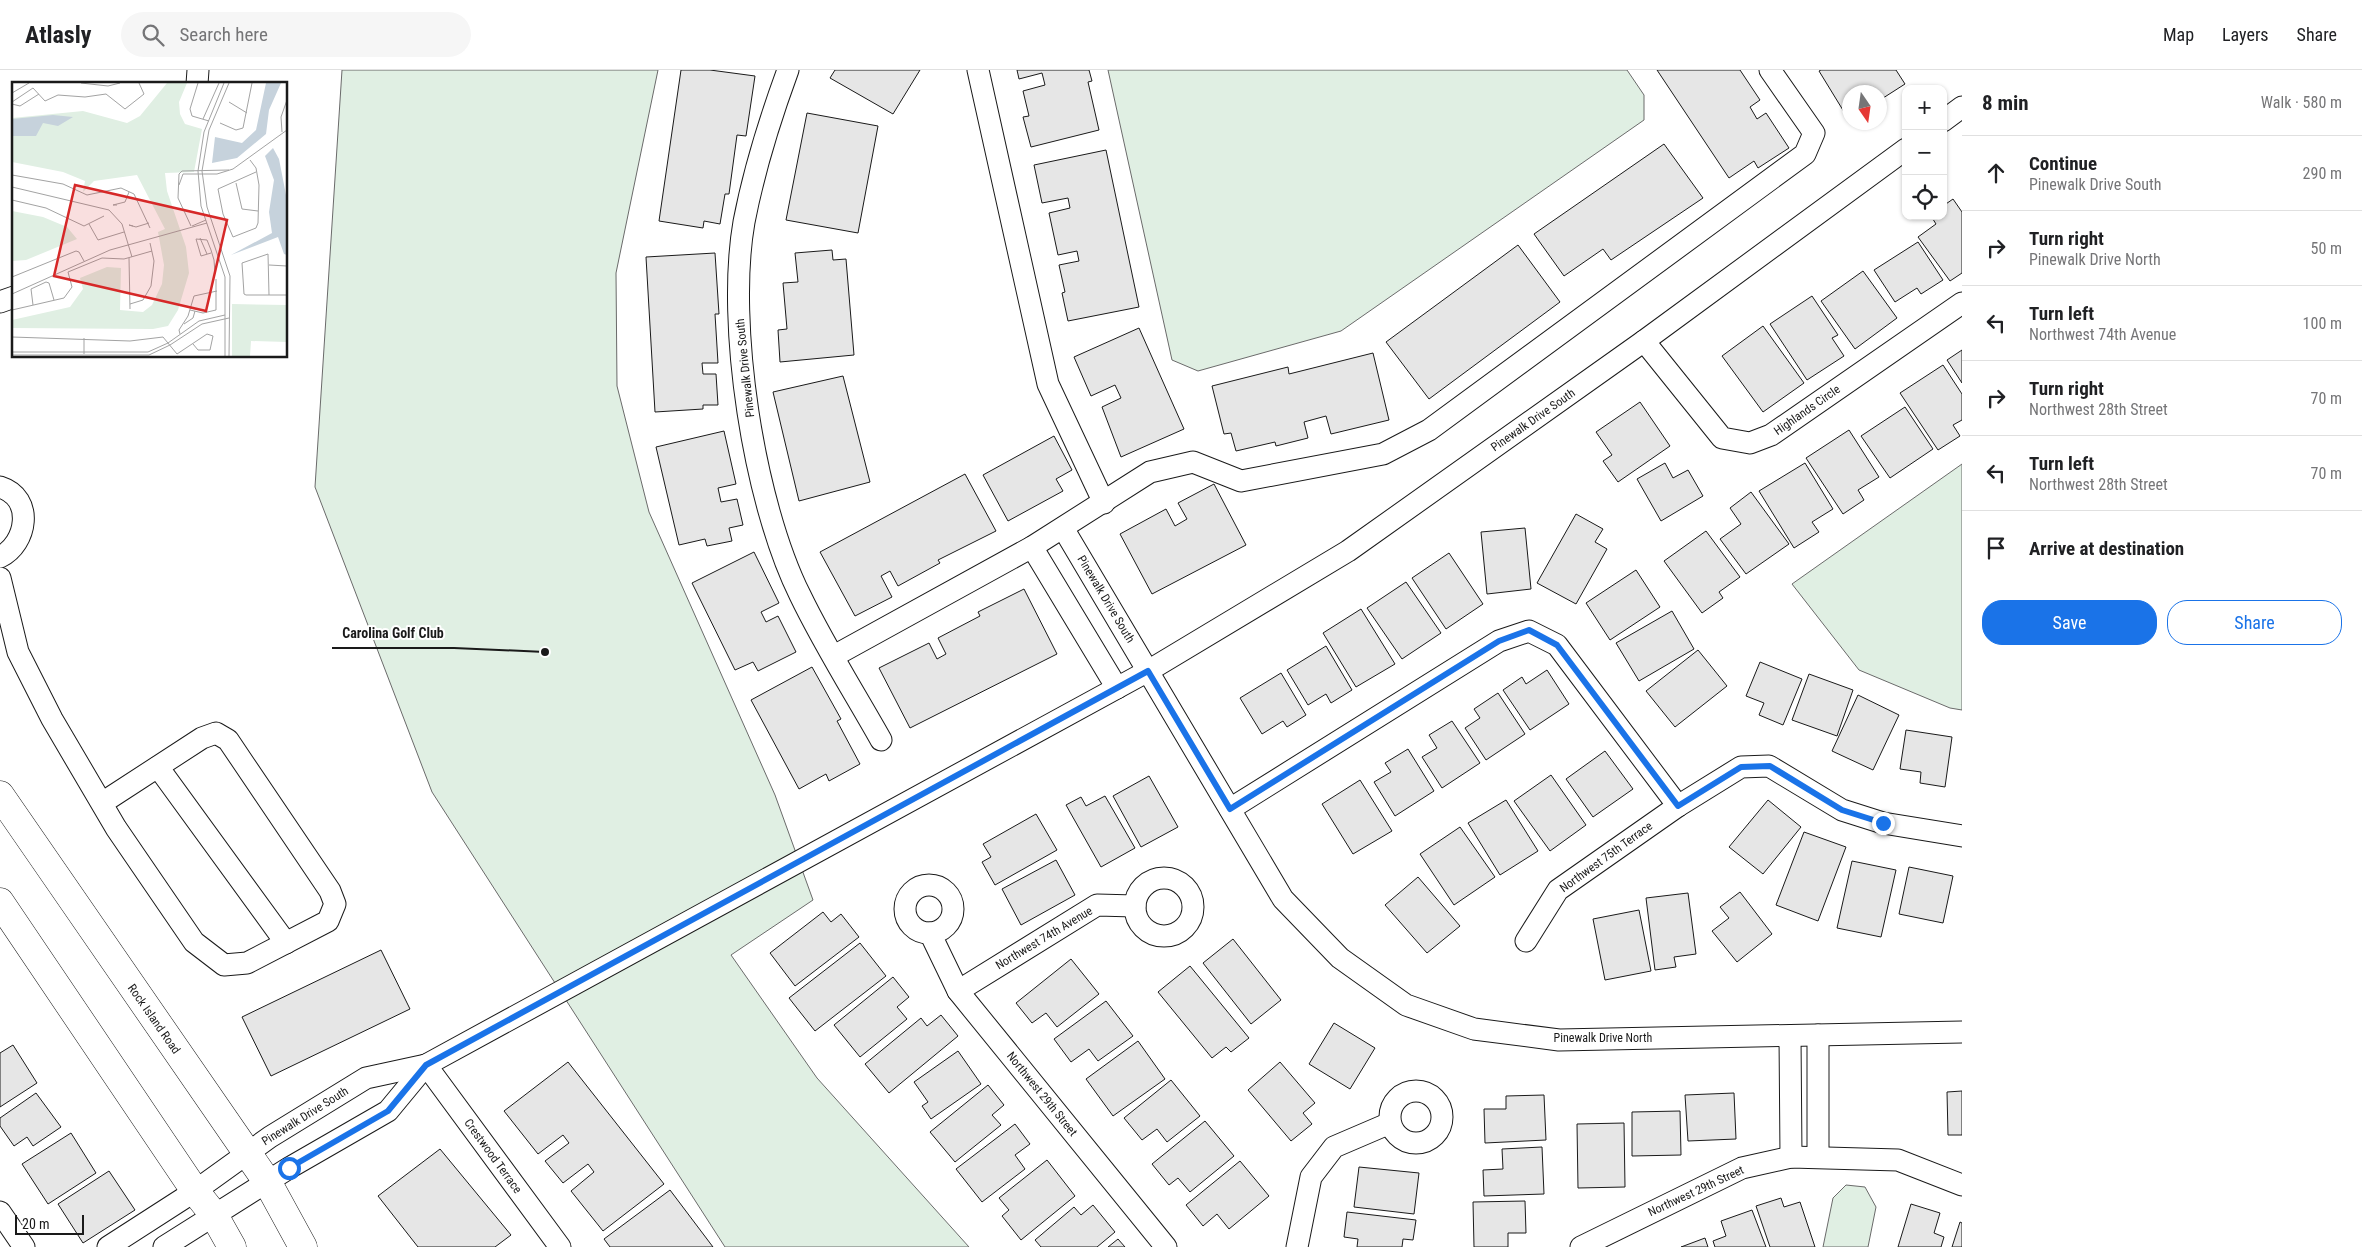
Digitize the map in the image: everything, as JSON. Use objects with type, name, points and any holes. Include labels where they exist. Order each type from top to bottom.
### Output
[{"type":"main road","name":"Rock Island Road","points":[[0,795],[268,1183],[303,1247]]},
{"type":"main road","points":[[0,902],[195,1191],[214,1215],[232,1247]]},
{"type":"street","name":"Pinewalk Drive South","points":[[788,70],[768,127],[744,223],[738,298],[746,395],[757,459],[775,532],[799,594],[880,740]]},
{"type":"street","points":[[978,70],[1048,384],[1104,503]]},
{"type":"street","points":[[834,656],[1063,528],[1150,472],[1193,462],[1241,481],[1383,454],[1429,430],[1805,154],[1814,133],[1770,70]]},
{"type":"street","points":[[1947,118],[1962,107]]},
{"type":"street","name":"Pinewalk Drive South","points":[[108,1247],[195,1191],[246,1153],[366,1078],[426,1065],[1118,688],[1348,551],[1644,341],[1902,152]]},
{"type":"street","points":[[0,302],[12,298]]},
{"type":"street","name":"Highlands Circle","points":[[1644,341],[1722,438],[1750,443],[1771,435],[1962,303]]},
{"type":"street","points":[[0,487],[15,498],[23,511],[24,526],[19,541],[9,552],[0,557]]},
{"type":"street","name":"Pinewalk Drive South","points":[[1063,528],[1148,671]]},
{"type":"street","points":[[1032,546],[1118,688]]},
{"type":"street","points":[[0,578],[18,652],[52,719],[102,803],[194,942],[224,965],[247,963],[328,921],[335,904],[330,891],[228,740],[216,733],[202,738],[102,803]]},
{"type":"street","points":[[1230,809],[1499,641],[1529,630],[1557,645],[1678,806]]},
{"type":"street","name":"Pinewalk Drive North","points":[[1148,671],[1283,899],[1340,958],[1406,1005],[1474,1029],[1559,1040],[1962,1032]]},
{"type":"street","name":"Northwest 75th Terrace","points":[[1526,942],[1558,890],[1678,806],[1741,767],[1770,766],[1842,810],[1883,823],[1962,836]]},
{"type":"street","points":[[158,767],[286,943]]},
{"type":"street","name":"Northwest 74th Avenue","points":[[958,990],[1097,905],[1135,906]]},
{"type":"street","name":"Northwest 29th Street","points":[[930,933],[958,990],[1166,1247]]},
{"type":"street","points":[[1818,1035],[1818,1156]]},
{"type":"street","points":[[1790,1036],[1791,1157]]},
{"type":"street","name":"Pinewalk Drive South","points":[[164,1247],[388,1111],[426,1065]]},
{"type":"street","name":"Crestwood Terrace","points":[[426,1065],[560,1247]]},
{"type":"street","points":[[1297,1247],[1311,1177],[1334,1147],[1390,1122]]},
{"type":"street","name":"Northwest 29th Street","points":[[1581,1247],[1742,1168],[1791,1157],[1818,1156],[1898,1160],[1962,1185]]},
{"type":"street","points":[[0,1212],[24,1247]]},
{"type":"green space","points":[[342,70],[658,70],[616,273],[617,386],[649,512],[775,795],[813,900],[731,955],[817,1078],[969,1247],[725,1247],[432,792],[315,487]]},
{"type":"green space","points":[[1108,70],[1627,70],[1644,95],[1644,120],[1341,331],[1198,371],[1172,360]]},
{"type":"green space","points":[[1962,464],[1962,710],[1950,708],[1859,670],[1792,584]]},
{"type":"green space","points":[[1846,1185],[1865,1187],[1876,1207],[1868,1247],[1823,1247],[1833,1198]]},
{"type":"building","points":[[681,70],[710,70],[755,76],[746,136],[737,135],[729,194],[725,194],[720,224],[704,221],[703,228],[659,221]]},
{"type":"building","points":[[835,70],[920,70],[893,114],[830,78]]},
{"type":"building","points":[[1017,70],[1089,70],[1092,81],[1088,82],[1099,130],[1031,147],[1023,117],[1029,116],[1023,91],[1045,85],[1042,73],[1019,79]]},
{"type":"building","points":[[1657,70],[1740,70],[1760,100],[1750,107],[1757,119],[1766,113],[1789,148],[1758,168],[1754,161],[1729,178]]},
{"type":"building","points":[[1896,70],[1905,84],[1887,96],[1887,85],[1842,85],[1842,109],[1819,71]]},
{"type":"building","points":[[807,113],[878,126],[858,233],[786,220]]},
{"type":"building","points":[[1664,144],[1703,198],[1611,260],[1603,249],[1564,276],[1534,234]]},
{"type":"building","points":[[1106,150],[1139,307],[1068,321],[1062,293],[1065,292],[1059,265],[1079,261],[1077,251],[1058,255],[1049,213],[1070,208],[1068,198],[1042,203],[1034,165]]},
{"type":"building","points":[[1953,199],[1962,212],[1962,273],[1950,281],[1918,237],[1936,224],[1934,220],[1947,220],[1947,203]]},
{"type":"building","points":[[1918,242],[1943,280],[1921,294],[1917,288],[1895,302],[1874,270]]},
{"type":"building","points":[[1518,245],[1560,302],[1429,399],[1386,342]]},
{"type":"building","points":[[832,250],[833,260],[846,259],[854,355],[780,362],[778,330],[787,329],[783,283],[798,282],[795,253]]},
{"type":"building","points":[[715,253],[719,314],[715,314],[718,363],[702,363],[703,374],[716,374],[718,405],[703,405],[703,409],[655,412],[646,257]]},
{"type":"building","points":[[1863,271],[1897,318],[1855,349],[1821,301]]},
{"type":"building","points":[[1812,296],[1838,335],[1832,338],[1844,356],[1807,380],[1770,324]]},
{"type":"building","points":[[1763,326],[1804,383],[1763,412],[1722,356]]},
{"type":"building","points":[[1139,328],[1184,429],[1121,457],[1102,407],[1121,398],[1115,385],[1091,396],[1074,357]]},
{"type":"building","points":[[1962,350],[1962,383],[1947,360]]},
{"type":"building","points":[[1373,353],[1389,420],[1331,434],[1326,416],[1304,422],[1308,438],[1276,446],[1275,442],[1236,451],[1231,433],[1224,434],[1212,386],[1288,367],[1289,374]]},
{"type":"building","points":[[1943,365],[1962,394],[1962,420],[1953,425],[1960,436],[1938,450],[1900,393]]},
{"type":"building","points":[[843,376],[870,482],[799,501],[773,392]]},
{"type":"building","points":[[1640,402],[1670,446],[1618,482],[1603,461],[1612,455],[1596,432]]},
{"type":"building","points":[[1905,407],[1933,449],[1890,478],[1861,436]]},
{"type":"building","points":[[1849,430],[1879,477],[1858,490],[1864,500],[1843,514],[1806,458]]},
{"type":"building","points":[[724,431],[736,484],[718,488],[721,502],[737,499],[743,525],[729,528],[732,541],[707,546],[705,539],[679,545],[656,447]]},
{"type":"building","points":[[1054,436],[1072,470],[1056,479],[1063,491],[1008,521],[983,475]]},
{"type":"building","points":[[1665,463],[1673,478],[1688,470],[1703,496],[1661,521],[1637,479]]},
{"type":"building","points":[[1805,463],[1833,509],[1812,522],[1819,532],[1794,548],[1759,491]]},
{"type":"building","points":[[965,474],[996,531],[938,560],[940,563],[898,586],[890,571],[881,576],[892,597],[855,616],[820,552]]},
{"type":"building","points":[[1214,484],[1246,545],[1152,594],[1120,534],[1166,509],[1175,526],[1187,519],[1178,503]]},
{"type":"building","points":[[1751,492],[1789,544],[1746,574],[1720,539],[1741,524],[1730,508]]},
{"type":"building","points":[[1576,514],[1603,529],[1595,542],[1607,549],[1576,604],[1537,583]]},
{"type":"building","points":[[1525,528],[1531,589],[1487,594],[1481,532]]},
{"type":"building","points":[[1706,531],[1740,577],[1719,592],[1723,598],[1702,613],[1664,561]]},
{"type":"building","points":[[754,552],[779,603],[761,612],[766,622],[778,616],[796,652],[758,671],[753,662],[735,670],[692,583]]},
{"type":"building","points":[[1449,553],[1483,604],[1446,629],[1412,578]]},
{"type":"building","points":[[1636,570],[1660,607],[1610,640],[1586,603]]},
{"type":"building","points":[[1406,582],[1441,633],[1402,659],[1367,608]]},
{"type":"building","points":[[1024,589],[1057,654],[910,728],[879,668],[929,643],[937,659],[946,654],[938,638],[980,616],[978,612]]},
{"type":"building","points":[[1361,609],[1395,664],[1356,687],[1323,633]]},
{"type":"building","points":[[1672,611],[1694,649],[1639,681],[1616,643]]},
{"type":"building","points":[[1326,646],[1352,690],[1331,703],[1326,694],[1308,705],[1287,670]]},
{"type":"building","points":[[1698,650],[1727,686],[1675,727],[1646,691]]},
{"type":"building","points":[[1760,662],[1802,679],[1783,725],[1759,715],[1764,703],[1746,696]]},
{"type":"building","points":[[812,667],[841,719],[837,721],[860,764],[829,781],[826,774],[799,789],[751,700]]},
{"type":"building","points":[[1547,670],[1569,704],[1530,730],[1503,690],[1522,677],[1526,684]]},
{"type":"building","points":[[1281,673],[1306,715],[1287,727],[1283,721],[1262,734],[1240,698]]},
{"type":"building","points":[[1809,674],[1853,690],[1837,736],[1792,720]]},
{"type":"building","points":[[1498,693],[1525,734],[1486,760],[1465,728],[1480,718],[1474,709]]},
{"type":"building","points":[[1858,695],[1899,715],[1873,770],[1832,751]]},
{"type":"building","points":[[1452,721],[1480,763],[1442,788],[1422,757],[1437,748],[1429,735]]},
{"type":"building","points":[[1906,730],[1952,737],[1945,787],[1920,783],[1921,772],[1900,769]]},
{"type":"building","points":[[1408,749],[1434,791],[1395,816],[1374,782],[1391,772],[1385,763]]},
{"type":"building","points":[[1605,751],[1633,789],[1593,817],[1566,779]]},
{"type":"building","points":[[1551,775],[1586,825],[1550,851],[1514,801]]},
{"type":"building","points":[[1149,776],[1178,827],[1141,847],[1113,796]]},
{"type":"building","points":[[1360,780],[1392,831],[1353,854],[1322,804]]},
{"type":"building","points":[[1105,796],[1135,848],[1101,867],[1066,805],[1081,797],[1086,806]]},
{"type":"building","points":[[1506,800],[1538,851],[1500,875],[1468,823]]},
{"type":"building","points":[[1768,800],[1801,827],[1763,874],[1729,847]]},
{"type":"building","points":[[1036,814],[1057,850],[995,885],[982,862],[991,857],[983,844]]},
{"type":"building","points":[[1460,827],[1495,877],[1454,905],[1420,854]]},
{"type":"building","points":[[1804,832],[1846,847],[1818,921],[1776,905]]},
{"type":"building","points":[[1056,860],[1075,895],[1021,925],[1002,889]]},
{"type":"building","points":[[1852,861],[1896,870],[1881,937],[1837,928]]},
{"type":"building","points":[[1909,867],[1953,876],[1943,923],[1899,914]]},
{"type":"building","points":[[1418,877],[1460,926],[1427,953],[1385,905]]},
{"type":"building","points":[[1740,892],[1772,934],[1737,962],[1712,931],[1729,918],[1720,907]]},
{"type":"building","points":[[1688,893],[1696,954],[1674,957],[1676,967],[1655,970],[1646,898]]},
{"type":"building","points":[[1639,910],[1651,971],[1605,980],[1593,919]]},
{"type":"building","points":[[823,912],[831,922],[841,914],[859,937],[795,986],[770,953]]},
{"type":"building","points":[[1233,939],[1281,1000],[1251,1024],[1203,963]]},
{"type":"building","points":[[860,943],[886,976],[815,1031],[789,998]]},
{"type":"building","points":[[381,950],[410,1009],[271,1076],[242,1017]]},
{"type":"building","points":[[1071,959],[1099,994],[1057,1027],[1046,1013],[1032,1023],[1016,1003]]},
{"type":"building","points":[[1190,966],[1249,1038],[1231,1052],[1226,1047],[1212,1058],[1158,992]]},
{"type":"building","points":[[893,977],[909,997],[897,1007],[907,1019],[860,1057],[834,1025]]},
{"type":"building","points":[[1106,1001],[1133,1036],[1098,1061],[1089,1049],[1071,1062],[1054,1039]]},
{"type":"building","points":[[941,1015],[958,1036],[889,1093],[865,1064],[921,1018],[927,1026]]},
{"type":"building","points":[[1334,1023],[1375,1048],[1350,1089],[1309,1064]]},
{"type":"building","points":[[1138,1041],[1165,1079],[1113,1116],[1086,1079]]},
{"type":"building","points":[[13,1045],[37,1083],[0,1107],[0,1053]]},
{"type":"building","points":[[958,1051],[981,1084],[931,1119],[922,1106],[928,1102],[914,1082]]},
{"type":"building","points":[[568,1062],[664,1184],[603,1231],[571,1191],[594,1172],[588,1164],[563,1183],[545,1161],[569,1143],[563,1135],[538,1154],[504,1111]]},
{"type":"building","points":[[1280,1062],[1315,1103],[1303,1113],[1312,1124],[1291,1141],[1248,1090]]},
{"type":"building","points":[[1171,1080],[1200,1116],[1167,1142],[1157,1129],[1142,1140],[1124,1118]]},
{"type":"building","points":[[988,1085],[1004,1105],[992,1115],[1001,1125],[955,1162],[930,1132]]},
{"type":"building","points":[[1962,1091],[1962,1135],[1948,1135],[1947,1092]]},
{"type":"building","points":[[36,1093],[61,1127],[33,1146],[27,1137],[14,1146],[0,1126],[0,1118]]},
{"type":"building","points":[[1734,1093],[1736,1139],[1688,1141],[1685,1095]]},
{"type":"building","points":[[1544,1095],[1546,1140],[1485,1143],[1484,1109],[1506,1109],[1506,1096]]},
{"type":"building","points":[[1680,1111],[1681,1155],[1632,1156],[1632,1112]]},
{"type":"building","points":[[1205,1121],[1234,1156],[1190,1192],[1178,1178],[1169,1185],[1152,1164]]},
{"type":"building","points":[[1624,1123],[1625,1187],[1578,1188],[1577,1124]]},
{"type":"building","points":[[1015,1124],[1030,1144],[1015,1155],[1025,1169],[982,1202],[956,1169]]},
{"type":"building","points":[[71,1133],[96,1173],[48,1204],[22,1164]]},
{"type":"building","points":[[1542,1147],[1544,1194],[1484,1196],[1483,1170],[1503,1169],[1502,1149]]},
{"type":"building","points":[[440,1149],[511,1235],[495,1247],[418,1247],[378,1196]]},
{"type":"building","points":[[1047,1160],[1075,1196],[1021,1240],[1002,1216],[1009,1210],[999,1198]]},
{"type":"building","points":[[1240,1161],[1269,1196],[1229,1229],[1217,1214],[1203,1226],[1186,1205]]},
{"type":"building","points":[[1359,1167],[1419,1173],[1414,1214],[1354,1207]]},
{"type":"building","points":[[109,1171],[135,1210],[83,1243],[58,1204]]},
{"type":"building","points":[[670,1190],[713,1247],[610,1247],[604,1239]]},
{"type":"building","points":[[1781,1198],[1784,1207],[1800,1202],[1815,1247],[1770,1247],[1756,1206]]},
{"type":"building","points":[[1525,1201],[1526,1233],[1508,1233],[1508,1247],[1474,1247],[1473,1202]]},
{"type":"building","points":[[1911,1204],[1940,1213],[1934,1233],[1944,1237],[1941,1247],[1898,1247]]},
{"type":"building","points":[[1093,1205],[1115,1232],[1097,1247],[1041,1247],[1035,1240],[1074,1207],[1081,1215]]},
{"type":"building","points":[[1752,1210],[1766,1247],[1715,1247],[1713,1241],[1726,1236],[1721,1221]]},
{"type":"building","points":[[1347,1212],[1416,1220],[1413,1240],[1403,1239],[1402,1247],[1357,1247],[1358,1239],[1344,1237]]},
{"type":"building","points":[[1960,1222],[1962,1223],[1962,1247],[1952,1247]]},
{"type":"building","points":[[1705,1238],[1708,1247],[1681,1247]]},
{"type":"building","points":[[1118,1239],[1125,1247],[1108,1247]]},
{"type":"place","name":"Carolina Golf Club","points":[[545,652]]},
{"type":"route","points":[[289,1168],[388,1111],[426,1065],[1148,671],[1230,809],[1499,641],[1529,630],[1557,645],[1678,806],[1741,767],[1770,766],[1842,810],[1883,823]]}]
